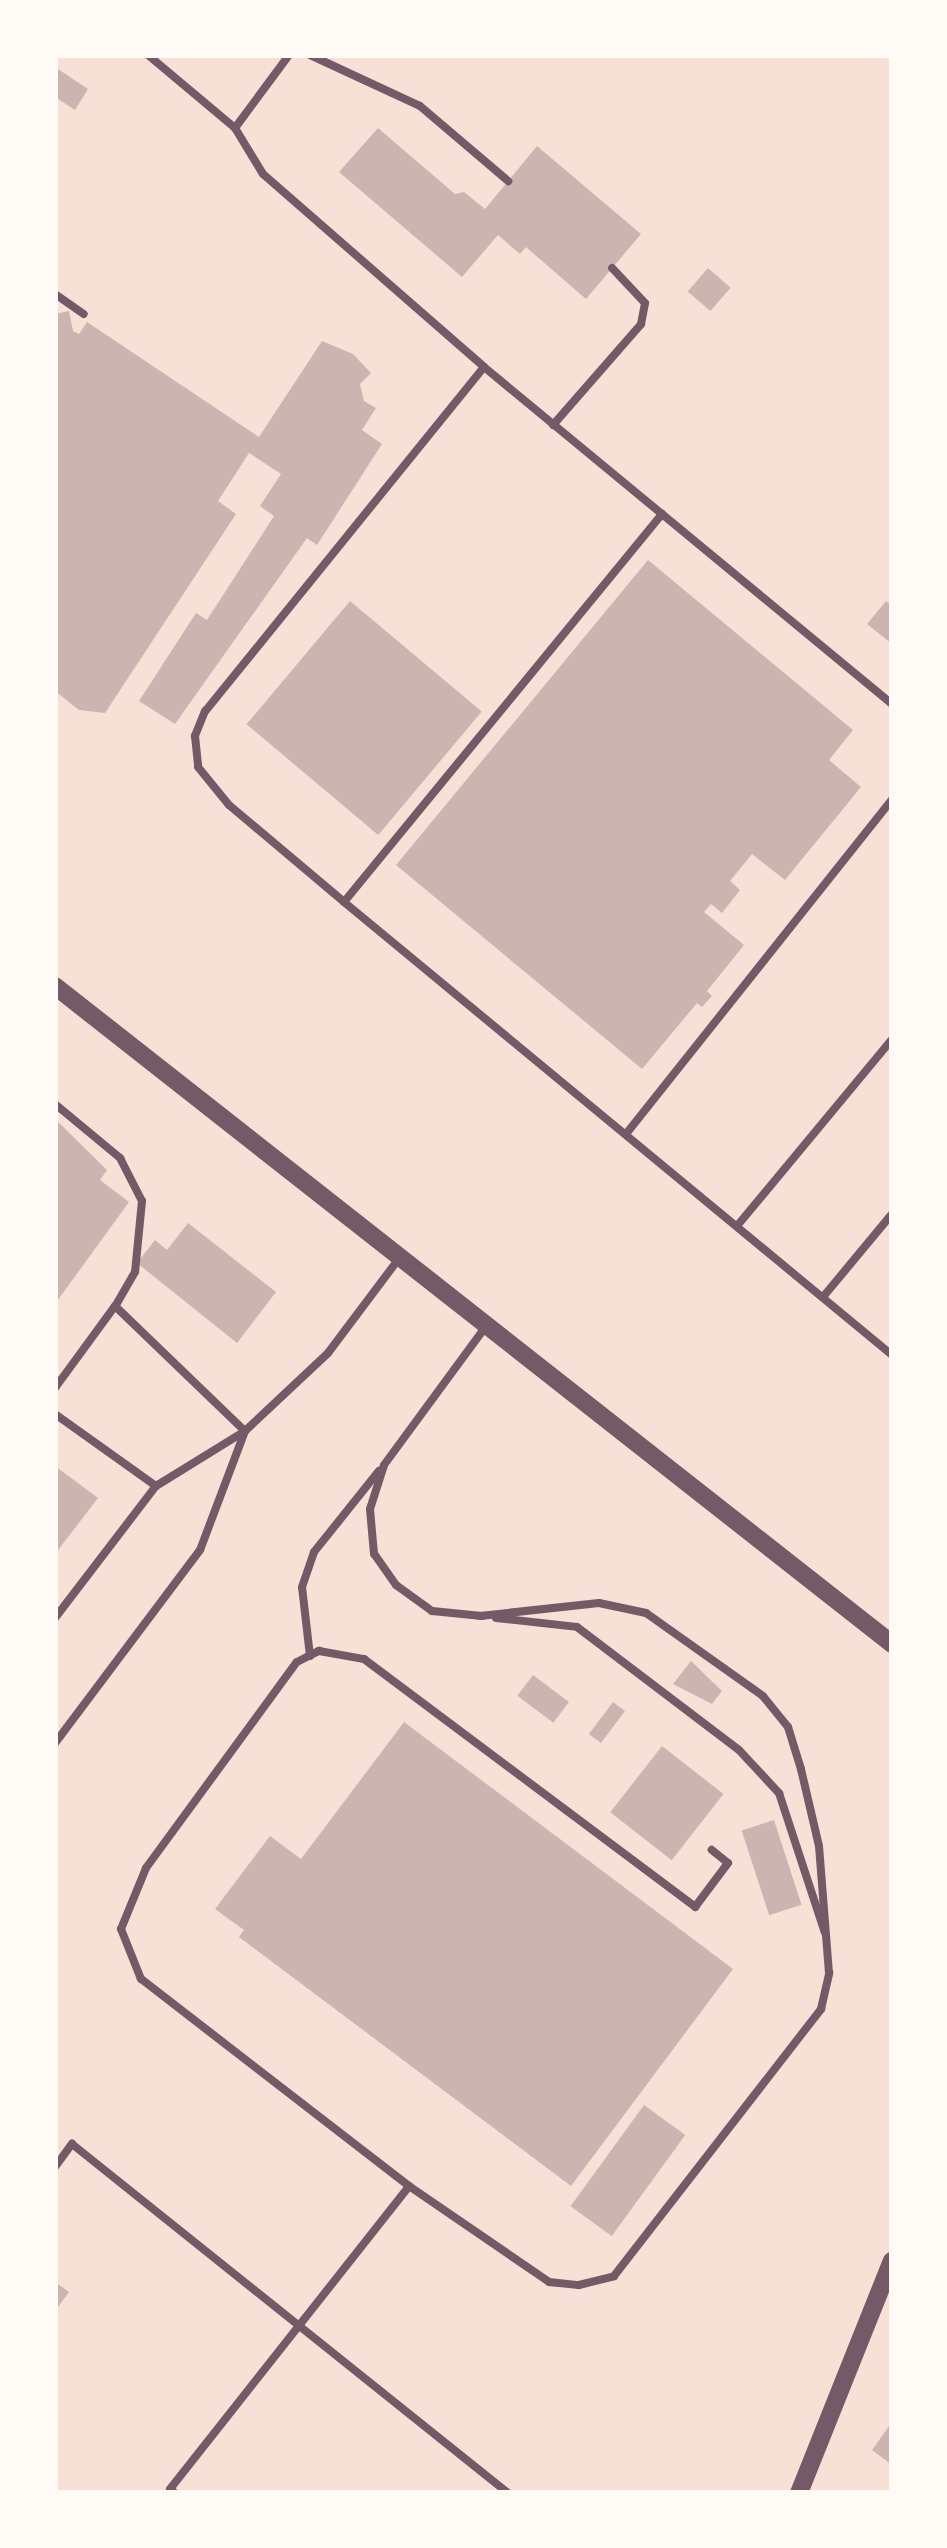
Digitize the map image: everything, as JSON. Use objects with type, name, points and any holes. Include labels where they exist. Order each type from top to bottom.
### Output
[{"type":"street","points":[[55,986],[892,1644]]},
{"type":"street","points":[[800,2493],[892,2261]]},
{"type":"lane","points":[[148,55],[235,128],[263,174],[484,367],[892,704]]},
{"type":"lane","points":[[235,128],[289,55]]},
{"type":"lane","points":[[310,55],[420,106],[508,181]]},
{"type":"lane","points":[[553,425],[642,324],[645,303],[612,268]]},
{"type":"lane","points":[[55,294],[84,314]]},
{"type":"lane","points":[[484,367],[205,711],[195,736],[198,767],[212,787],[344,902],[892,1354]]},
{"type":"lane","points":[[344,902],[662,514]]},
{"type":"lane","points":[[626,1134],[892,800]]},
{"type":"lane","points":[[737,1226],[892,1039]]},
{"type":"lane","points":[[55,1104],[120,1158],[142,1201],[134,1272],[115,1306],[55,1388]]},
{"type":"lane","points":[[822,1297],[892,1214]]},
{"type":"lane","points":[[55,1618],[156,1486],[245,1431],[328,1352],[400,1257]]},
{"type":"lane","points":[[115,1306],[245,1431]]},
{"type":"lane","points":[[310,1656],[302,1586],[314,1552],[488,1324]]},
{"type":"lane","points":[[55,1414],[156,1486]]},
{"type":"lane","points":[[55,1742],[200,1550],[245,1431]]},
{"type":"lane","points":[[384,1465],[370,1509],[374,1554],[396,1585],[432,1611],[578,1627],[739,1750],[780,1794],[828,1942]]},
{"type":"lane","points":[[480,1616],[599,1602],[646,1613],[763,1696],[788,1726],[819,1846],[828,1942],[822,2009],[614,2276],[580,2284],[549,2282],[409,2186],[141,1979],[122,1929],[146,1868],[297,1662],[310,1656],[364,1659],[695,1907],[728,1863],[712,1850]]},
{"type":"lane","points":[[55,2167],[72,2144],[508,2493]]},
{"type":"lane","points":[[171,2492],[298,2322],[409,2186]]},
{"type":"building","points":[[55,67],[88,89],[75,110],[55,97]]},
{"type":"building","points":[[378,128],[455,194],[464,192],[485,209],[537,146],[641,234],[586,299],[526,247],[520,254],[498,235],[462,277],[339,172]]},
{"type":"building","points":[[708,268],[731,288],[710,311],[688,291]]},
{"type":"building","points":[[69,311],[73,331],[79,334],[87,322],[259,437],[322,341],[353,354],[371,373],[360,384],[364,401],[376,408],[362,430],[382,444],[317,545],[307,538],[175,724],[139,701],[196,613],[207,620],[274,516],[260,506],[281,474],[249,453],[218,501],[236,514],[105,713],[79,710],[55,691],[55,314]]},
{"type":"building","points":[[648,560],[853,730],[829,760],[861,787],[785,880],[752,854],[730,881],[740,890],[722,913],[711,904],[704,912],[744,945],[707,991],[712,996],[702,1007],[697,1003],[642,1069],[396,865]]},
{"type":"building","points":[[350,601],[482,712],[378,835],[247,724]]},
{"type":"building","points":[[886,601],[892,606],[892,644],[867,624]]},
{"type":"building","points":[[55,1119],[107,1170],[100,1180],[129,1202],[55,1304]]},
{"type":"building","points":[[188,1223],[276,1292],[237,1343],[137,1263],[155,1240],[167,1250]]},
{"type":"building","points":[[55,1466],[98,1498],[55,1554]]},
{"type":"building","points":[[691,1661],[722,1691],[712,1704],[673,1684]]},
{"type":"building","points":[[533,1675],[569,1702],[553,1723],[517,1696]]},
{"type":"building","points":[[613,1702],[625,1711],[601,1743],[589,1734]]},
{"type":"building","points":[[404,1722],[733,1969],[571,2186],[239,1937],[244,1930],[215,1909],[270,1836],[301,1859]]},
{"type":"building","points":[[662,1746],[723,1794],[672,1860],[610,1812]]},
{"type":"building","points":[[774,1820],[802,1905],[769,1915],[742,1831]]},
{"type":"building","points":[[644,2105],[685,2135],[612,2236],[571,2206]]},
{"type":"building","points":[[55,2282],[69,2292],[55,2311]]},
{"type":"building","points":[[892,2422],[892,2465],[872,2450]]}]
